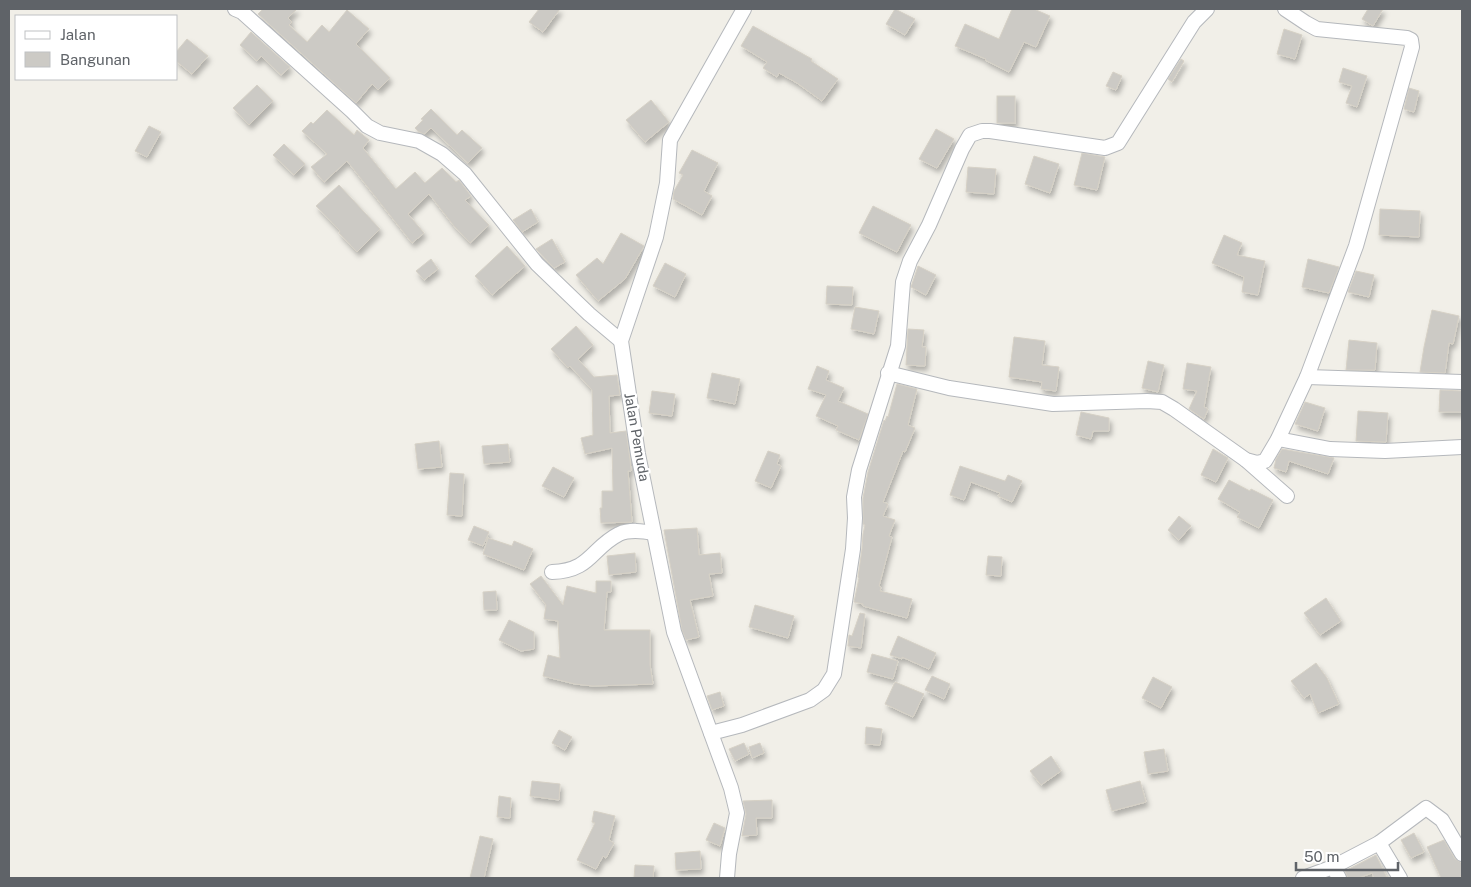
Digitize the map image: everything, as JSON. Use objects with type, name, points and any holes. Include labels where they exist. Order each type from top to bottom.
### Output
[{"type":"street","points":[[235,9],[242,12],[367,126],[380,133],[419,141],[442,154],[458,167],[537,264],[589,314],[621,341]]},
{"type":"street","name":"Jalan Pemuda","points":[[727,878],[729,854],[737,814],[731,788],[674,632],[638,454],[621,341],[656,237],[668,183],[670,140],[744,9]]},
{"type":"street","points":[[711,732],[742,725],[810,700],[824,690],[834,674],[853,549],[854,497],[859,470],[898,346],[903,282],[910,261],[929,225],[962,148],[970,135],[982,131],[990,131],[1105,148],[1118,143],[1194,22],[1207,9]]},
{"type":"street","points":[[1246,460],[1257,463],[1265,461],[1278,439],[1307,377],[1356,246],[1412,47],[1411,40],[1407,38],[1317,29],[1285,9]]},
{"type":"street","points":[[888,373],[949,388],[1053,404],[1162,402],[1246,460],[1287,496]]},
{"type":"street","points":[[1307,377],[1462,382]]},
{"type":"street","points":[[1278,439],[1330,449],[1385,451],[1462,447]]},
{"type":"street","points":[[552,572],[564,572],[579,567],[608,541],[620,534],[639,531],[654,533]]},
{"type":"street","points":[[1303,878],[1336,872],[1426,808],[1442,820],[1462,854]]},
{"type":"street","points":[[1379,843],[1400,878]]},
{"type":"building","points":[[263,9],[297,9],[288,18],[292,22],[289,25],[307,42],[322,25],[329,32],[347,10],[369,29],[356,44],[390,78],[378,90],[372,84],[356,103],[258,14]]},
{"type":"building","points":[[539,9],[560,9],[543,32],[529,22]]},
{"type":"building","points":[[895,9],[915,19],[905,35],[886,24]]},
{"type":"building","points":[[1012,9],[1034,9],[1050,16],[1036,47],[1024,42],[1009,72],[986,59],[955,46],[965,24],[999,39]]},
{"type":"building","points":[[1368,9],[1383,9],[1373,26],[1362,19]]},
{"type":"building","points":[[753,26],[812,59],[811,61],[838,79],[822,101],[797,83],[779,73],[777,77],[763,68],[767,62],[741,46]]},
{"type":"building","points":[[1284,29],[1302,35],[1295,59],[1277,54]]},
{"type":"building","points":[[251,32],[290,67],[281,75],[261,56],[257,61],[240,45]]},
{"type":"building","points":[[187,39],[208,56],[192,74],[178,63],[178,50]]},
{"type":"building","points":[[1181,59],[1184,61],[1172,82],[1168,79]]},
{"type":"building","points":[[1343,68],[1367,76],[1357,107],[1346,103],[1352,86],[1339,82]]},
{"type":"building","points":[[1113,72],[1122,76],[1116,90],[1106,86]]},
{"type":"building","points":[[257,85],[273,101],[249,125],[233,108]]},
{"type":"building","points":[[1409,88],[1419,91],[1414,112],[1404,109]]},
{"type":"building","points":[[997,96],[1015,96],[1015,123],[997,123]]},
{"type":"building","points":[[651,100],[669,122],[645,142],[626,120]]},
{"type":"building","points":[[431,109],[457,135],[462,130],[482,148],[468,163],[431,128],[424,134],[415,128]]},
{"type":"building","points":[[327,110],[354,135],[357,130],[369,140],[363,148],[396,189],[415,172],[425,183],[442,168],[456,182],[459,180],[471,196],[465,200],[489,225],[470,243],[429,194],[408,214],[424,233],[412,243],[347,161],[324,182],[311,167],[327,154],[302,131],[311,122],[313,124]]},
{"type":"building","points":[[149,126],[161,132],[147,157],[135,151]]},
{"type":"building","points":[[936,129],[954,139],[937,168],[919,159]]},
{"type":"building","points":[[284,144],[305,164],[294,175],[273,155]]},
{"type":"building","points":[[692,150],[718,163],[704,191],[712,196],[702,215],[673,199],[674,191],[683,175],[679,173]]},
{"type":"building","points":[[1082,153],[1105,157],[1097,190],[1074,185]]},
{"type":"building","points":[[1034,156],[1059,164],[1050,193],[1025,184]]},
{"type":"building","points":[[968,167],[996,169],[994,194],[966,192]]},
{"type":"building","points":[[339,185],[380,229],[357,252],[316,206]]},
{"type":"building","points":[[873,206],[911,225],[897,252],[859,233]]},
{"type":"building","points":[[531,209],[538,222],[522,232],[513,220]]},
{"type":"building","points":[[1380,209],[1420,211],[1419,237],[1379,235]]},
{"type":"building","points":[[621,233],[644,246],[625,279],[598,301],[576,275],[597,258],[603,264]]},
{"type":"building","points":[[1224,235],[1242,243],[1237,255],[1265,261],[1258,295],[1242,292],[1244,277],[1212,263]]},
{"type":"building","points":[[552,239],[565,262],[554,268],[536,249]]},
{"type":"building","points":[[507,246],[525,266],[492,295],[475,276]]},
{"type":"building","points":[[431,259],[438,269],[424,280],[416,271]]},
{"type":"building","points":[[1308,259],[1339,267],[1329,293],[1302,287]]},
{"type":"building","points":[[665,263],[686,274],[675,297],[653,286]]},
{"type":"building","points":[[918,266],[936,275],[926,295],[911,287]]},
{"type":"building","points":[[1356,271],[1374,275],[1369,297],[1348,292]]},
{"type":"building","points":[[827,286],[853,287],[852,305],[826,304]]},
{"type":"building","points":[[855,307],[879,311],[874,334],[851,329]]},
{"type":"building","points":[[1432,310],[1459,316],[1453,344],[1449,343],[1445,373],[1420,372]]},
{"type":"building","points":[[576,326],[593,345],[578,359],[594,377],[617,375],[620,395],[609,396],[610,433],[626,431],[631,471],[628,471],[632,522],[601,523],[602,491],[613,491],[612,448],[585,454],[581,438],[593,435],[592,390],[551,349]]},
{"type":"building","points":[[908,329],[924,330],[922,347],[926,347],[925,366],[906,365]]},
{"type":"building","points":[[1014,337],[1045,341],[1042,365],[1059,367],[1056,391],[1041,389],[1042,382],[1009,377]]},
{"type":"building","points":[[1349,340],[1377,343],[1375,370],[1346,370]]},
{"type":"building","points":[[1148,361],[1164,365],[1158,392],[1142,388]]},
{"type":"building","points":[[1187,363],[1211,367],[1204,407],[1208,409],[1204,419],[1189,409],[1197,391],[1183,389]]},
{"type":"building","points":[[817,366],[829,371],[826,380],[844,388],[838,401],[868,414],[859,440],[836,430],[838,426],[816,416],[826,395],[808,389]]},
{"type":"building","points":[[712,373],[740,379],[735,404],[707,398]]},
{"type":"building","points":[[897,384],[917,389],[908,425],[915,428],[905,452],[903,451],[883,502],[888,504],[883,516],[895,520],[889,536],[892,537],[879,586],[881,587],[880,591],[912,599],[907,618],[854,602],[859,578],[865,525],[863,524],[863,498],[868,472],[884,420],[888,417]]},
{"type":"building","points":[[1440,390],[1462,391],[1462,412],[1439,412]]},
{"type":"building","points":[[652,391],[675,394],[672,416],[649,413]]},
{"type":"building","points":[[1305,402],[1325,408],[1318,431],[1295,424]]},
{"type":"building","points":[[1358,411],[1388,413],[1386,442],[1356,441]]},
{"type":"building","points":[[1081,412],[1109,418],[1109,431],[1093,431],[1091,439],[1076,435]]},
{"type":"building","points":[[439,441],[442,467],[418,469],[415,444]]},
{"type":"building","points":[[508,444],[510,462],[484,464],[482,446]]},
{"type":"building","points":[[1213,449],[1228,458],[1216,482],[1201,475]]},
{"type":"building","points":[[1282,449],[1334,458],[1328,474],[1289,461],[1286,472],[1274,468],[1276,459]]},
{"type":"building","points":[[768,451],[780,455],[777,464],[781,466],[771,488],[755,481]]},
{"type":"building","points":[[960,466],[1005,481],[1008,475],[1022,481],[1012,502],[998,496],[1000,493],[971,482],[964,500],[950,495]]},
{"type":"building","points":[[553,467],[574,478],[564,497],[542,486]]},
{"type":"building","points":[[450,473],[464,474],[462,516],[447,515]]},
{"type":"building","points":[[1229,480],[1273,500],[1259,528],[1237,517],[1240,512],[1218,499]]},
{"type":"building","points":[[1179,516],[1191,526],[1179,540],[1168,530]]},
{"type":"building","points":[[474,526],[489,532],[483,546],[468,540]]},
{"type":"building","points":[[697,528],[699,555],[720,553],[722,573],[709,574],[713,596],[690,600],[699,637],[686,640],[682,630],[664,530]]},
{"type":"building","points":[[488,538],[512,546],[514,541],[533,549],[524,570],[483,554]]},
{"type":"building","points":[[635,553],[636,572],[609,575],[607,556]]},
{"type":"building","points":[[988,556],[1002,557],[1001,576],[986,575]]},
{"type":"building","points":[[541,576],[563,605],[567,586],[596,593],[596,581],[611,581],[611,592],[607,592],[604,630],[650,630],[650,665],[653,684],[593,686],[575,684],[543,676],[548,655],[560,658],[558,621],[544,619],[546,605],[530,584]]},
{"type":"building","points":[[496,591],[497,610],[484,610],[483,592]]},
{"type":"building","points":[[1326,598],[1341,621],[1320,635],[1304,613]]},
{"type":"building","points":[[755,605],[794,616],[788,638],[749,627]]},
{"type":"building","points":[[860,613],[865,614],[861,648],[848,646],[849,635],[852,636]]},
{"type":"building","points":[[509,620],[534,632],[534,649],[521,651],[499,640]]},
{"type":"building","points":[[898,636],[936,653],[929,669],[902,657],[902,659],[890,655]]},
{"type":"building","points":[[872,654],[898,661],[893,679],[867,672]]},
{"type":"building","points":[[1316,663],[1327,678],[1339,704],[1318,713],[1310,694],[1304,698],[1291,681]]},
{"type":"building","points":[[932,676],[950,684],[944,699],[925,690]]},
{"type":"building","points":[[1153,677],[1172,687],[1161,708],[1142,698]]},
{"type":"building","points":[[895,682],[924,694],[913,717],[885,704]]},
{"type":"building","points":[[720,692],[724,706],[712,710],[707,696]]},
{"type":"building","points":[[866,727],[882,729],[880,745],[865,744]]},
{"type":"building","points":[[559,730],[572,737],[565,750],[552,743]]},
{"type":"building","points":[[744,743],[749,754],[735,761],[729,749]]},
{"type":"building","points":[[760,743],[764,753],[752,758],[749,747]]},
{"type":"building","points":[[1164,749],[1168,771],[1148,774],[1144,752]]},
{"type":"building","points":[[1051,756],[1061,771],[1041,785],[1030,771]]},
{"type":"building","points":[[532,781],[560,784],[559,800],[530,796]]},
{"type":"building","points":[[1140,781],[1146,802],[1112,811],[1106,790]]},
{"type":"building","points":[[499,796],[511,798],[510,818],[497,817]]},
{"type":"building","points":[[772,800],[772,818],[756,818],[757,835],[742,836],[746,814],[743,801]]},
{"type":"building","points":[[594,811],[615,816],[609,840],[614,843],[606,858],[603,856],[596,869],[577,860],[595,823],[592,822]]},
{"type":"building","points":[[714,823],[725,828],[720,846],[706,840]]},
{"type":"building","points":[[1414,833],[1424,852],[1411,858],[1401,840]]},
{"type":"building","points":[[480,836],[493,839],[484,878],[470,878]]},
{"type":"building","points":[[1444,840],[1455,859],[1462,863],[1462,876],[1458,878],[1441,878],[1427,847]]},
{"type":"building","points":[[700,851],[701,869],[676,870],[675,853]]},
{"type":"building","points":[[1376,855],[1387,878],[1374,878],[1372,873],[1358,878],[1348,878],[1345,871]]},
{"type":"building","points":[[635,865],[654,866],[653,878],[634,878]]}]
